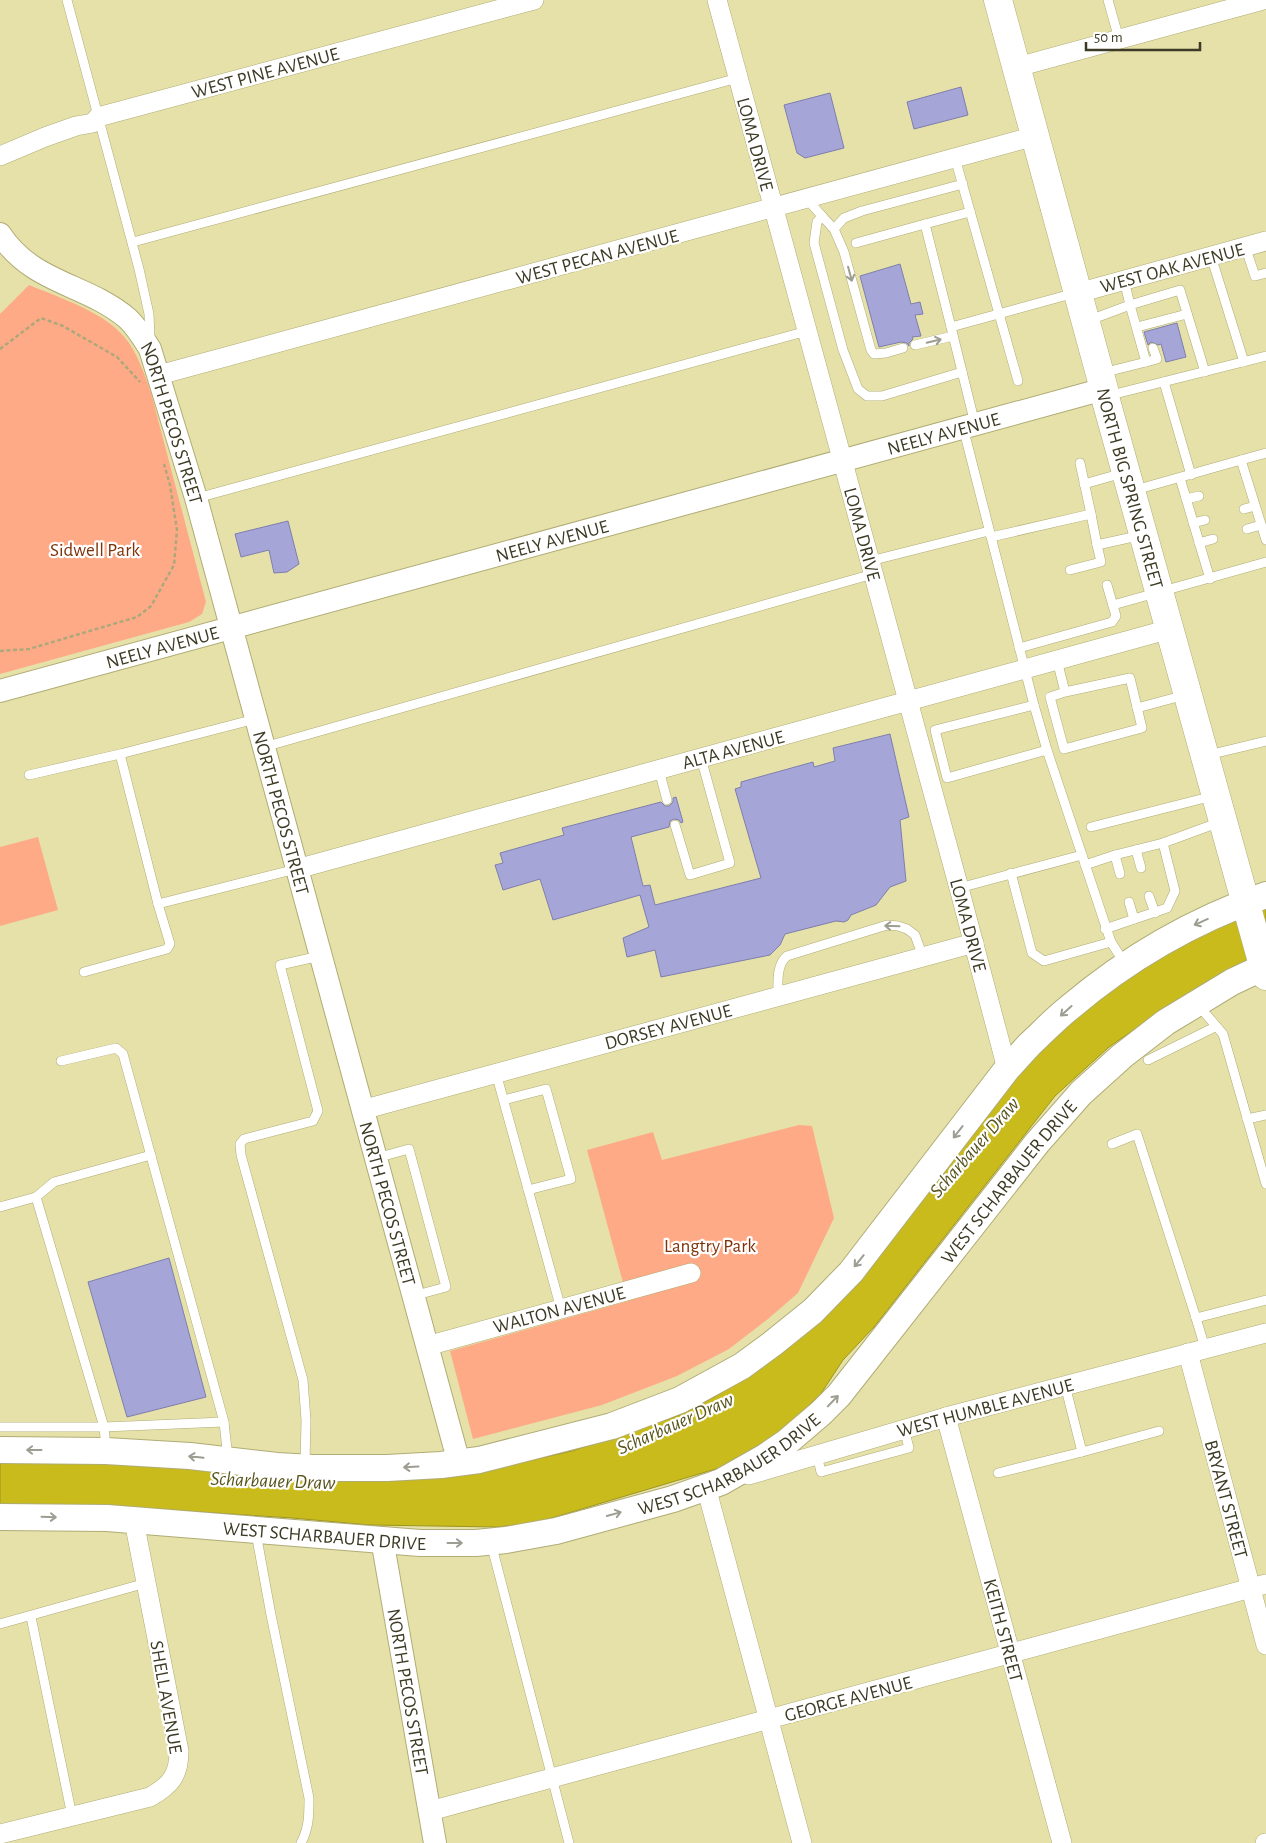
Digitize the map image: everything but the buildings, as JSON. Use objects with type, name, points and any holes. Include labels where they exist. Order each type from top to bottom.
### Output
[{"type":"highway","name":"NORTH BIG SPRING STREET","points":[[998,0],[1102,386],[1223,821],[1256,898],[1265,969]]},
{"type":"main road","points":[[0,1450],[105,1439],[190,1456],[277,1466],[369,1469],[459,1463],[479,1460],[612,1426],[680,1400],[742,1366],[800,1322],[851,1272],[1007,1069],[1068,1008],[1125,965],[1152,948],[1188,927],[1256,898]]},
{"type":"main road","name":"WEST SCHARBAUER DRIVE","points":[[0,1517],[107,1518],[438,1543],[476,1543],[556,1531],[673,1498],[721,1482],[765,1456],[821,1413],[852,1379],[1037,1143],[1081,1093],[1148,1034],[1232,982],[1265,969]]},
{"type":"street","name":"WEST PINE AVENUE","points":[[0,156],[76,126],[93,123],[98,117],[534,0]]},
{"type":"street","name":"LOMA DRIVE","points":[[717,0],[1007,1069]]},
{"type":"street","points":[[1017,67],[1263,0]]},
{"type":"street","name":"WEST PECAN AVENUE","points":[[151,381],[1035,136]]},
{"type":"street","name":"NORTH PECOS STREET","points":[[0,234],[13,251],[35,269],[99,300],[122,314],[138,330],[150,349],[151,381],[196,498],[459,1463]]},
{"type":"street","name":"WEST OAK AVENUE","points":[[1078,292],[1266,241]]},
{"type":"street","name":"NEELY AVENUE","points":[[0,691],[969,426],[1102,386]]},
{"type":"street","name":"ALTA AVENUE","points":[[297,869],[1170,629]]},
{"type":"street","name":"DORSEY AVENUE","points":[[362,1110],[974,943]]},
{"type":"street","name":"WALTON AVENUE","points":[[427,1346],[691,1273]]},
{"type":"street","name":"WEST HUMBLE AVENUE","points":[[706,1487],[817,1455],[855,1453],[904,1430],[946,1417],[1266,1332]]},
{"type":"street","name":"BRYANT STREET","points":[[1196,1351],[1258,1586],[1266,1645]]},
{"type":"street","name":"KEITH STREET","points":[[946,1417],[1062,1843]]},
{"type":"street","points":[[706,1487],[802,1843]]},
{"type":"street","name":"SHELL AVENUE","points":[[0,1834],[150,1797],[161,1791],[169,1783],[179,1766],[179,1751],[134,1521]]},
{"type":"street","name":"NORTH PECOS STREET","points":[[382,1539],[435,1843]]},
{"type":"street","name":"GEORGE AVENUE","points":[[430,1811],[1258,1586]]},
{"type":"lane","points":[[67,0],[133,242],[150,314],[150,349]]},
{"type":"lane","points":[[1108,0],[1119,39]]},
{"type":"lane","points":[[133,242],[738,78]]},
{"type":"lane","points":[[955,158],[1018,381]]},
{"type":"lane","points":[[834,229],[844,218],[862,210],[963,184]]},
{"type":"lane","points":[[806,198],[834,229],[844,252],[871,350],[874,354],[903,348]]},
{"type":"lane","points":[[856,243],[970,212]]},
{"type":"lane","points":[[821,215],[817,222],[814,243],[843,350],[858,389],[866,396],[882,396],[962,372]]},
{"type":"lane","points":[[925,224],[962,372],[969,426],[990,534],[1024,670],[1047,750],[1105,928],[1125,965]]},
{"type":"lane","points":[[1245,246],[1255,276],[1266,273]]},
{"type":"lane","points":[[1211,256],[1244,362]]},
{"type":"lane","points":[[1124,280],[1146,362]]},
{"type":"lane","points":[[1086,322],[1130,305],[1180,290],[1204,372]]},
{"type":"lane","points":[[915,345],[999,313],[1078,292]]},
{"type":"lane","points":[[1137,327],[1187,314]]},
{"type":"lane","points":[[196,498],[807,332]]},
{"type":"lane","points":[[1102,386],[1146,362],[1157,359],[1153,348]]},
{"type":"lane","points":[[1102,386],[1164,382],[1266,356]]},
{"type":"lane","points":[[1164,382],[1191,475]]},
{"type":"lane","points":[[1084,484],[1180,478],[1266,454]]},
{"type":"lane","points":[[1241,460],[1266,540]]},
{"type":"lane","points":[[1070,570],[1101,562],[1080,463]]},
{"type":"lane","points":[[1180,478],[1210,579]]},
{"type":"lane","points":[[1238,485],[1248,482]]},
{"type":"lane","points":[[1186,499],[1199,496]]},
{"type":"lane","points":[[1244,509],[1255,506]]},
{"type":"lane","points":[[264,747],[872,567],[990,534],[1091,514]]},
{"type":"lane","points":[[1193,524],[1205,520]]},
{"type":"lane","points":[[1247,529],[1261,525]]},
{"type":"lane","points":[[1097,545],[1144,535]]},
{"type":"lane","points":[[1199,543],[1212,539]]},
{"type":"lane","points":[[1113,606],[1266,562]]},
{"type":"lane","points":[[1019,648],[1112,622],[1116,616],[1107,585]]},
{"type":"lane","points":[[1057,660],[1065,692]]},
{"type":"lane","points":[[1130,678],[1142,728],[1064,749],[1050,696],[1065,692],[1130,678]]},
{"type":"lane","points":[[1137,708],[1188,694]]},
{"type":"lane","points":[[1034,705],[935,730],[946,778],[1047,750]]},
{"type":"lane","points":[[29,776],[256,718]]},
{"type":"lane","points":[[1205,756],[1266,740]]},
{"type":"lane","points":[[84,972],[167,949],[170,944],[120,754]]},
{"type":"lane","points":[[675,825],[690,875],[730,863],[701,758]]},
{"type":"lane","points":[[659,770],[667,800]]},
{"type":"lane","points":[[1091,827],[1216,796]]},
{"type":"lane","points":[[1085,865],[1163,843],[1223,821]]},
{"type":"lane","points":[[1105,928],[1168,908],[1175,891],[1163,843]]},
{"type":"lane","points":[[1136,850],[1141,868]]},
{"type":"lane","points":[[959,888],[1082,855]]},
{"type":"lane","points":[[1115,855],[1120,874]]},
{"type":"lane","points":[[158,904],[297,869]]},
{"type":"lane","points":[[1010,873],[1032,953],[1044,961],[1111,942]]},
{"type":"lane","points":[[1149,896],[1154,913]]},
{"type":"lane","points":[[1129,902],[1134,919]]},
{"type":"lane","points":[[778,996],[780,968],[782,960],[787,956],[879,926],[907,928],[915,935],[923,957]]},
{"type":"lane","points":[[305,1467],[306,1420],[303,1380],[241,1155],[240,1144],[244,1139],[313,1121],[318,1112],[280,965],[321,956]]},
{"type":"lane","points":[[1196,1003],[1223,1034],[1266,1184]]},
{"type":"lane","points":[[1148,1060],[1215,1027]]},
{"type":"lane","points":[[61,1061],[116,1048],[123,1054],[224,1422],[229,1461]]},
{"type":"lane","points":[[496,1073],[561,1308]]},
{"type":"lane","points":[[504,1100],[546,1089],[572,1178],[528,1190]]},
{"type":"lane","points":[[1247,1119],[1266,1115]]},
{"type":"lane","points":[[1112,1144],[1138,1134],[1196,1318],[1196,1351]]},
{"type":"lane","points":[[375,1158],[409,1149],[446,1287],[413,1296]]},
{"type":"lane","points":[[0,1207],[36,1197],[54,1182],[151,1156]]},
{"type":"lane","points":[[36,1197],[105,1439]]},
{"type":"lane","points":[[1196,1318],[1266,1300]]},
{"type":"lane","points":[[1065,1386],[1082,1452]]},
{"type":"lane","points":[[0,1427],[105,1439],[224,1422]]},
{"type":"lane","points":[[998,1474],[1159,1431]]},
{"type":"lane","points":[[256,1530],[271,1615],[309,1798],[307,1832],[301,1843]]},
{"type":"lane","points":[[491,1541],[569,1843]]},
{"type":"lane","points":[[0,1624],[31,1617],[146,1583]]},
{"type":"lane","points":[[31,1617],[72,1816]]},
{"type":"path","points":[[0,348],[42,318],[63,326],[117,357],[151,381]]},
{"type":"path","points":[[0,651],[29,649],[137,617],[151,606],[174,565],[177,530],[170,484],[162,458]]},
{"type":"green space","name":"Sidwell Park","points":[[29,285],[69,301],[97,315],[120,332],[133,349],[142,367],[151,393],[206,602],[202,614],[189,622],[0,674],[0,314]]},
{"type":"green space","points":[[38,837],[58,910],[0,926],[0,847]]},
{"type":"green space","name":"Langtry Park","points":[[799,1125],[812,1126],[834,1218],[798,1293],[729,1349],[677,1376],[602,1405],[473,1439],[450,1351],[628,1301],[587,1150],[653,1132],[662,1160]]},
{"type":"water","name":"Scharbauer Draw","points":[[1266,906],[1266,951],[1155,1015],[1109,1047],[1055,1096],[874,1327],[843,1360],[820,1395],[778,1434],[719,1468],[535,1523],[497,1527],[370,1525],[169,1510],[0,1504],[0,1462],[101,1461],[329,1479],[407,1480],[505,1466],[572,1451],[680,1415],[716,1396],[754,1369],[1011,1077],[1085,1007],[1170,950]]}]
